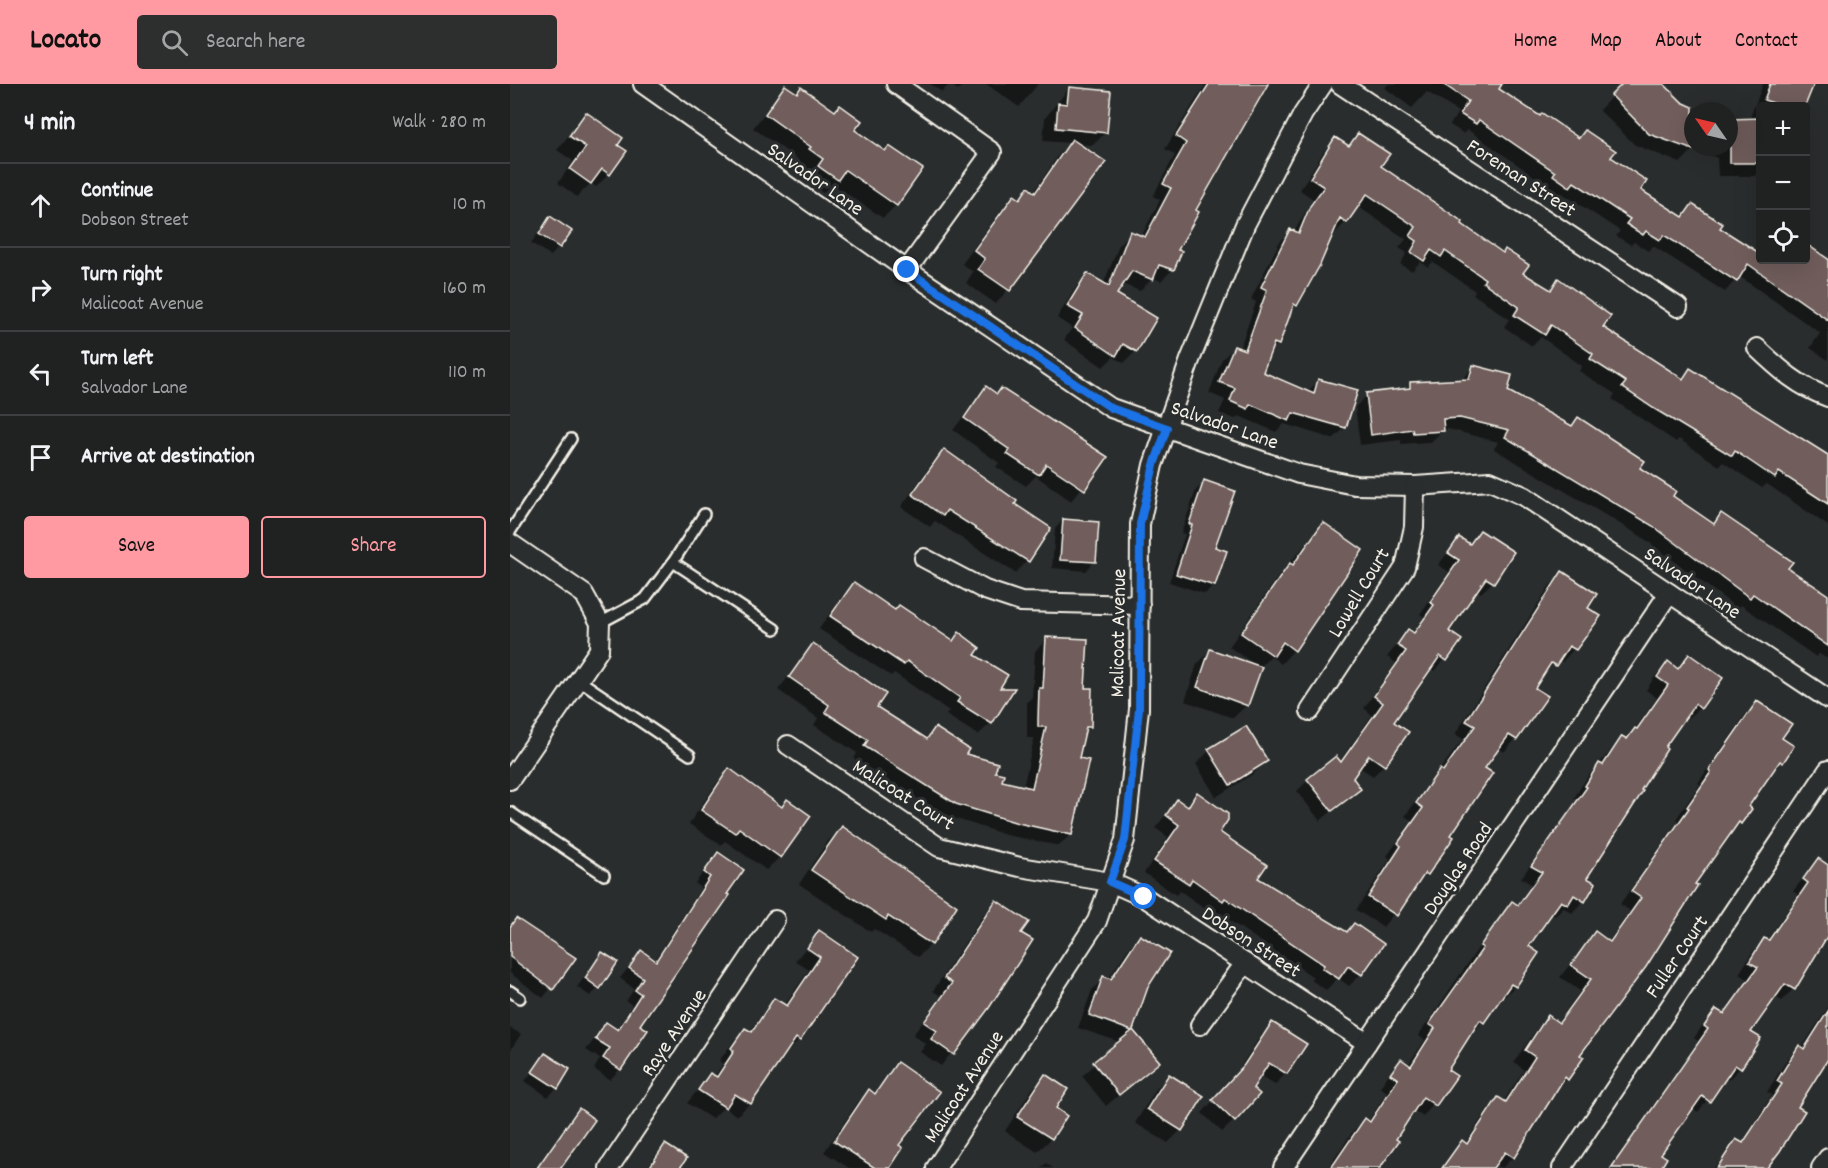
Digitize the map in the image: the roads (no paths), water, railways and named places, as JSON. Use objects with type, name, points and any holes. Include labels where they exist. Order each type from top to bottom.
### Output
[{"type":"street","name":"Salvador Lane","points":[[643,84],[907,270],[1111,408],[1299,474],[1355,485],[1415,486],[1490,481],[1524,496],[1828,699]]},
{"type":"street","points":[[896,84],[992,152],[907,270]]},
{"type":"street","name":"Malicoat Avenue","points":[[936,1168],[1097,921],[1125,840],[1139,709],[1140,524],[1154,465],[1190,360],[1245,225],[1303,114],[1323,84]]},
{"type":"street","name":"Foreman Street","points":[[1340,84],[1678,307]]},
{"type":"street","points":[[1757,348],[1782,372],[1810,391],[1828,398]]},
{"type":"street","name":"Lowell Court","points":[[1310,711],[1405,567],[1414,527],[1415,486]]},
{"type":"street","points":[[510,543],[584,594],[600,623],[599,650],[510,780]]},
{"type":"street","points":[[924,558],[986,590],[1021,602],[1140,605]]},
{"type":"street","name":"Douglas Road","points":[[1283,1168],[1669,593]]},
{"type":"street","name":"Malicoat Court","points":[[788,745],[939,847],[1020,867],[1110,882]]},
{"type":"street","name":"Fuller Court","points":[[1562,1168],[1828,770]]},
{"type":"street","name":"Dobson Street","points":[[1110,882],[1144,897],[1367,1042]]},
{"type":"street","name":"Raye Avenue","points":[[609,1168],[775,920]]},
{"type":"street","points":[[1200,1025],[1245,963]]},
{"type":"street","points":[[1821,1168],[1828,1158]]},
{"type":"lane","points":[[510,532],[571,439]]},
{"type":"lane","points":[[600,623],[645,598],[673,562],[704,514]]},
{"type":"lane","points":[[673,562],[775,629]]},
{"type":"lane","points":[[579,680],[690,755]]},
{"type":"lane","points":[[510,812],[604,875]]},
{"type":"lane","points":[[510,991],[520,998]]}]
